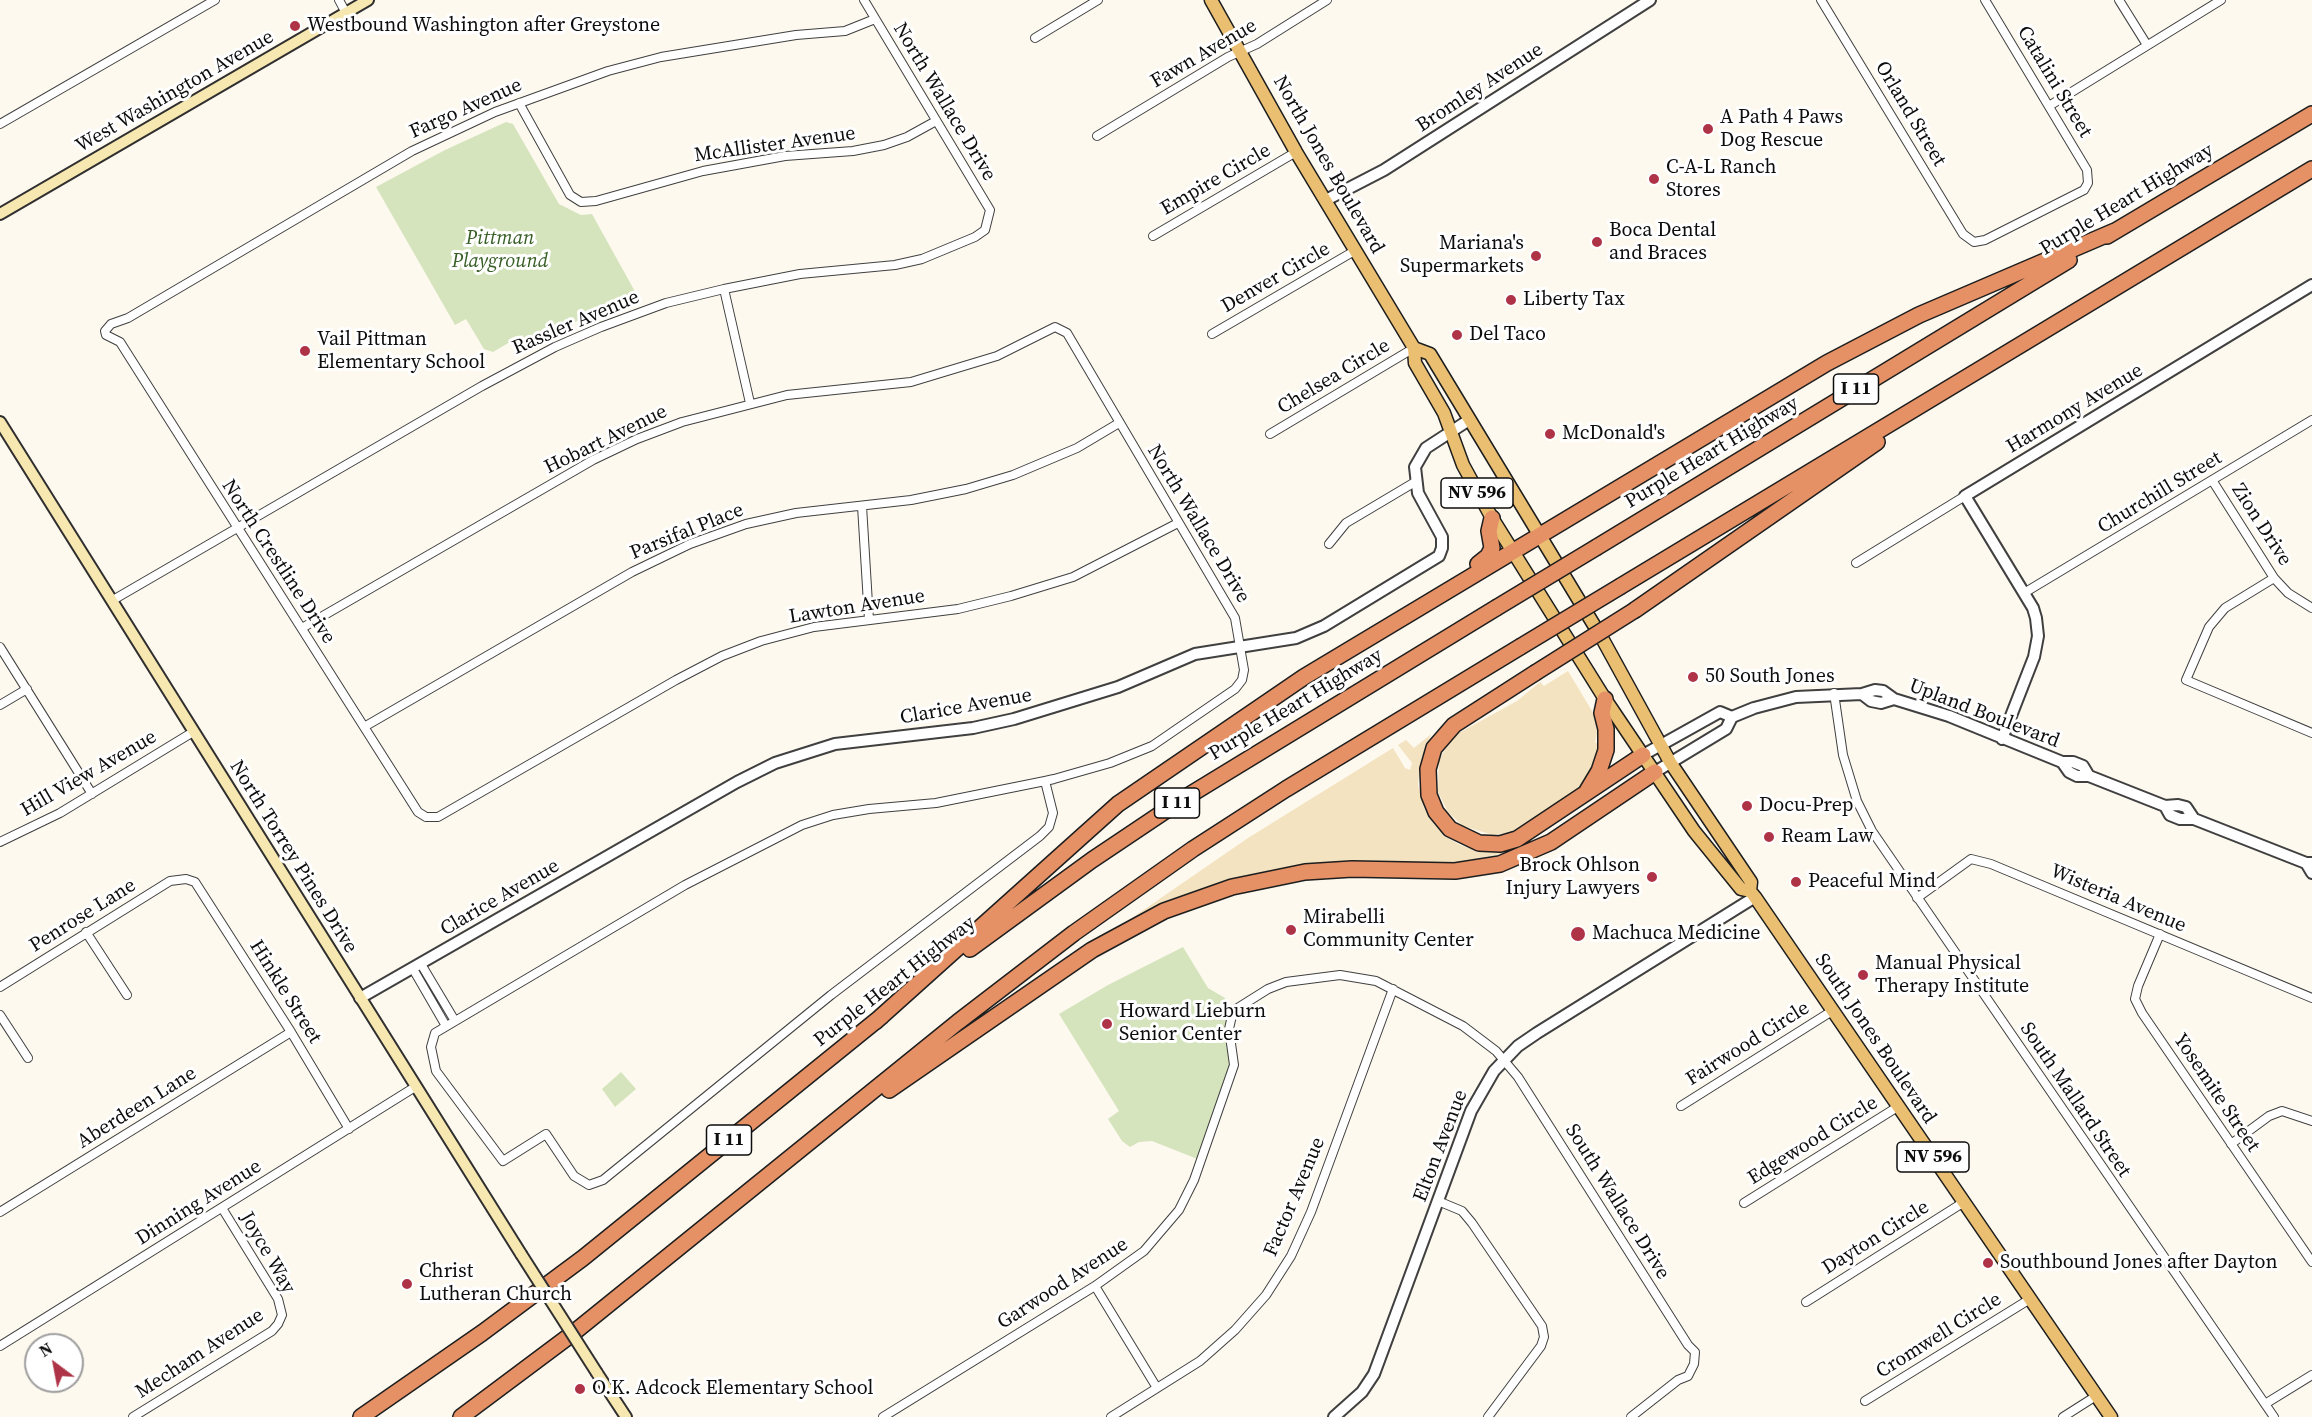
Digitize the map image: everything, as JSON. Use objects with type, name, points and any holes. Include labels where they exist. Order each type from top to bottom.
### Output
[{"type":"highway","name":"Purple Heart Highway","points":[[361,1417],[583,1258],[874,1022],[1031,903],[1152,819],[2115,231],[2312,114]]},
{"type":"highway","name":"I 11","points":[[460,1417],[572,1334],[1019,975],[1164,870],[1286,789],[2312,169]]},
{"type":"highway","points":[[874,1022],[1118,804],[1281,692],[1779,390],[1919,315],[2115,231]]},
{"type":"highway","points":[[1643,755],[1521,838],[1492,844],[1469,840],[1454,832],[1438,816],[1430,799],[1428,764],[1440,739],[1454,725],[1635,610],[2043,332]]},
{"type":"highway","points":[[1473,575],[1492,548],[1489,531],[1492,518]]},
{"type":"highway","points":[[1581,798],[1594,780],[1604,759],[1606,741],[1602,713],[1605,699]]},
{"type":"highway","points":[[790,1158],[1081,957],[1155,915],[1222,890],[1296,874],[1352,869],[1455,871],[1500,864],[1545,846],[1655,772]]},
{"type":"main road","name":"West Washington Avenue","points":[[0,214],[369,0]]},
{"type":"main road","name":"North Jones Boulevard","points":[[1211,0],[1296,152],[1414,348],[1415,363],[1451,431],[1463,465],[1492,518],[1545,604]]},
{"type":"main road","name":"North Jones Boulevard","points":[[1414,348],[1430,354],[1572,588]]},
{"type":"main road","name":"North Torrey Pines Drive","points":[[0,422],[521,1254],[626,1417]]},
{"type":"main road","name":"South Jones Boulevard","points":[[1572,588],[1670,762],[1751,882],[1753,894],[2111,1417]]},
{"type":"main road","name":"South Jones Boulevard","points":[[1545,604],[1605,699],[1711,854],[1741,889],[1753,894]]},
{"type":"street","points":[[0,124],[215,0]]},
{"type":"street","points":[[339,0],[346,13]]},
{"type":"street","name":"North Wallace Drive","points":[[864,0],[990,210],[989,222]]},
{"type":"street","points":[[1035,38],[1098,0]]},
{"type":"street","name":"Fawn Avenue","points":[[1096,136],[1257,44],[1327,0]]},
{"type":"street","name":"Bromley Avenue","points":[[1326,200],[1384,170],[1650,0]]},
{"type":"street","name":"Orland Street","points":[[1821,0],[1963,234],[1974,242],[1985,240],[2084,190],[2088,183]]},
{"type":"street","name":"Catalini Street","points":[[1985,0],[2087,170],[2088,183]]},
{"type":"street","points":[[2119,0],[2147,45]]},
{"type":"street","points":[[2049,106],[2221,0]]},
{"type":"street","name":"Fargo Avenue","points":[[108,327],[128,318],[412,151],[519,103],[608,71],[661,57],[796,35],[845,31],[875,19]]},
{"type":"street","name":"McAllister Avenue","points":[[519,103],[570,195],[581,202],[596,201],[702,171],[785,156],[853,151],[884,145],[907,137],[936,121]]},
{"type":"street","name":"Empire Circle","points":[[1153,236],[1296,152]]},
{"type":"street","name":"Rassler Avenue","points":[[113,600],[482,386],[555,347],[666,303],[724,289],[800,274],[895,265],[922,259],[975,237],[985,230],[989,222]]},
{"type":"street","name":"Denver Circle","points":[[1212,334],[1356,250]]},
{"type":"street","name":"Harmony Avenue","points":[[1856,563],[2312,285]]},
{"type":"street","points":[[724,289],[750,403]]},
{"type":"street","name":"North Crestline Drive","points":[[108,327],[106,335],[120,342],[418,812],[426,817]]},
{"type":"street","name":"North Wallace Drive","points":[[446,1026],[685,885],[802,825],[833,815],[869,808],[936,803],[1045,781],[1110,763],[1160,742],[1235,689],[1242,680],[1244,669],[1242,646],[1235,618],[1067,333],[1055,327]]},
{"type":"street","name":"Hobart Avenue","points":[[302,628],[593,460],[682,422],[787,395],[911,382],[997,356],[1055,327]]},
{"type":"street","name":"Chelsea Circle","points":[[1270,434],[1414,348]]},
{"type":"street","points":[[1329,544],[1346,523],[1414,482],[1415,466],[1420,454],[1432,443],[1469,420]]},
{"type":"street","name":"Churchill Street","points":[[2024,593],[2312,420]]},
{"type":"street","name":"Parsifal Place","points":[[364,727],[632,572],[690,544],[746,524],[796,513],[862,506],[955,491],[1013,475],[1077,448],[1119,423]]},
{"type":"street","name":"Zion Drive","points":[[2212,480],[2274,579],[2295,598],[2312,608]]},
{"type":"street","name":"Clarice Avenue","points":[[360,998],[728,787],[775,763],[835,744],[973,728],[1014,719],[1118,687],[1195,654],[1296,638],[1314,631],[1437,558],[1442,551],[1442,537],[1414,482]]},
{"type":"street","points":[[1965,496],[2033,608],[2038,636],[2034,657],[2002,739]]},
{"type":"street","points":[[862,506],[868,620]]},
{"type":"street","name":"Lawton Avenue","points":[[426,817],[438,817],[722,656],[761,641],[814,627],[958,609],[1073,577],[1178,523]]},
{"type":"street","points":[[2274,579],[2225,608],[2209,627],[2186,680],[2312,733]]},
{"type":"street","points":[[0,647],[92,794]]},
{"type":"street","points":[[0,705],[27,689]]},
{"type":"street","name":"Upland Boulevard","points":[[1643,755],[1720,712],[1732,717],[1784,699],[1834,693],[1862,694],[1871,701],[1881,703],[1894,699],[1929,708],[2062,762],[2069,772],[2077,776],[2089,776],[2165,806],[2170,815],[2180,819],[2194,819],[2309,863],[2312,873]]},
{"type":"street","name":"South Mallard Street","points":[[1834,693],[1840,746],[1857,801],[1872,831],[2274,1417]]},
{"type":"street","name":"Upland Boulevard","points":[[1655,772],[1726,729],[1732,717]]},
{"type":"street","name":"Hill View Avenue","points":[[0,842],[60,813],[193,732]]},
{"type":"street","points":[[417,966],[446,1026],[435,1032],[431,1047],[436,1071],[503,1161],[546,1134],[574,1176],[589,1185],[603,1180],[824,1001],[1040,836],[1048,827],[1053,813],[1045,781]]},
{"type":"street","name":"Wisteria Avenue","points":[[1917,898],[1971,859],[1991,864],[2312,998]]},
{"type":"street","name":"Penrose Lane","points":[[0,987],[170,881],[186,879]]},
{"type":"street","name":"Hinkle Street","points":[[186,879],[195,882],[201,889],[349,1129]]},
{"type":"street","name":"Elton Avenue","points":[[1334,1417],[1358,1397],[1374,1374],[1478,1095],[1504,1060],[1537,1033],[1753,894]]},
{"type":"street","points":[[86,932],[127,995]]},
{"type":"street","name":"Yosemite Street","points":[[2160,934],[2138,986],[2135,999],[2142,1013],[2312,1262]]},
{"type":"street","points":[[417,966],[454,1021]]},
{"type":"street","name":"South Wallace Drive","points":[[1229,1029],[1233,1011],[1268,989],[1286,982],[1340,975],[1376,981],[1393,989],[1463,1026],[1504,1060],[1543,1116],[1688,1345],[1695,1352],[1694,1364],[1688,1376],[1662,1391],[1631,1417]]},
{"type":"street","name":"Factor Avenue","points":[[1111,1417],[1200,1361],[1235,1329],[1266,1295],[1291,1256],[1311,1212],[1393,989]]},
{"type":"street","name":"Fairwood Circle","points":[[1681,1106],[1832,1011]]},
{"type":"street","points":[[0,1015],[28,1058]]},
{"type":"street","name":"Garwood Avenue","points":[[883,1417],[1095,1286],[1144,1251],[1179,1210],[1194,1180],[1234,1065],[1229,1029]]},
{"type":"street","name":"Aberdeen Lane","points":[[0,1212],[291,1032]]},
{"type":"street","name":"Dinning Avenue","points":[[0,1346],[416,1087]]},
{"type":"street","name":"Edgewood Circle","points":[[1744,1203],[1899,1106]]},
{"type":"street","points":[[2231,1144],[2270,1116],[2282,1111],[2312,1121]]},
{"type":"street","points":[[1438,1201],[1462,1211],[1481,1234],[1542,1326],[1544,1336],[1541,1346],[1488,1417]]},
{"type":"street","name":"Dayton Circle","points":[[1806,1302],[1964,1202]]},
{"type":"street","name":"Joyce Way","points":[[222,1208],[278,1299],[282,1315]]},
{"type":"street","points":[[1095,1286],[1157,1388]]},
{"type":"street","name":"Cromwell Circle","points":[[1864,1401],[2030,1299]]},
{"type":"street","name":"Mecham Avenue","points":[[133,1417],[272,1331],[282,1315]]},
{"type":"street","points":[[2265,1404],[2312,1375]]},
{"type":"street","points":[[2063,1417],[2096,1396]]},
{"type":"green space","name":"Pittman Playground","points":[[506,122],[513,124],[559,204],[581,215],[592,214],[638,297],[588,316],[528,344],[522,335],[493,352],[484,349],[466,319],[455,325],[376,187],[445,150]]},
{"type":"green space","points":[[1183,947],[1208,988],[1225,998],[1233,1011],[1229,1029],[1234,1065],[1200,1160],[1152,1141],[1139,1142],[1130,1147],[1122,1141],[1108,1119],[1119,1111],[1059,1014],[1108,985]]},
{"type":"green space","points":[[621,1072],[636,1089],[615,1107],[602,1089]]},
{"type":"sand","points":[[1568,671],[1595,716],[1598,728],[1595,742],[1602,747],[1597,763],[1584,784],[1511,832],[1493,835],[1463,826],[1448,812],[1438,792],[1439,760],[1450,741],[1459,733],[1517,701],[1540,682],[1544,686]]},
{"type":"sand","points":[[1431,734],[1421,760],[1418,784],[1424,808],[1433,823],[1446,837],[1460,845],[1478,851],[1506,853],[1459,862],[1314,864],[1252,875],[1204,888],[1110,933],[1248,838],[1393,748],[1405,768],[1410,770],[1412,763],[1398,745],[1406,740],[1414,748]]},
{"type":"place","name":"Westbound Washington after Greystone","points":[[295,26]]},
{"type":"place","name":"A Path 4 Paws Dog Rescue","points":[[1708,129]]},
{"type":"place","name":"C-A-L Ranch Stores","points":[[1654,179]]},
{"type":"place","name":"Boca Dental and Braces","points":[[1597,242]]},
{"type":"place","name":"Mariana's Supermarkets","points":[[1536,256]]},
{"type":"place","name":"Liberty Tax","points":[[1511,300]]},
{"type":"place","name":"Del Taco","points":[[1457,335]]},
{"type":"place","name":"Vail Pittman Elementary School","points":[[305,351]]},
{"type":"place","name":"McDonald's","points":[[1550,434]]},
{"type":"place","name":"50 South Jones","points":[[1693,677]]},
{"type":"place","name":"Docu-Prep","points":[[1747,806]]},
{"type":"place","name":"Ream Law","points":[[1769,837]]},
{"type":"place","name":"Brock Ohlson Injury Lawyers","points":[[1652,877]]},
{"type":"place","name":"Peaceful Mind","points":[[1796,882]]},
{"type":"place","name":"Mirabelli Community Center","points":[[1291,930]]},
{"type":"place","name":"Machuca Medicine","points":[[1578,934]]},
{"type":"place","name":"Manual Physical Therapy Institute","points":[[1863,975]]},
{"type":"place","name":"Howard Lieburn Senior Center","points":[[1107,1024]]},
{"type":"place","name":"Southbound Jones after Dayton","points":[[1988,1263]]},
{"type":"place","name":"Christ Lutheran Church","points":[[407,1284]]},
{"type":"place","name":"O.K. Adcock Elementary School","points":[[580,1389]]}]
